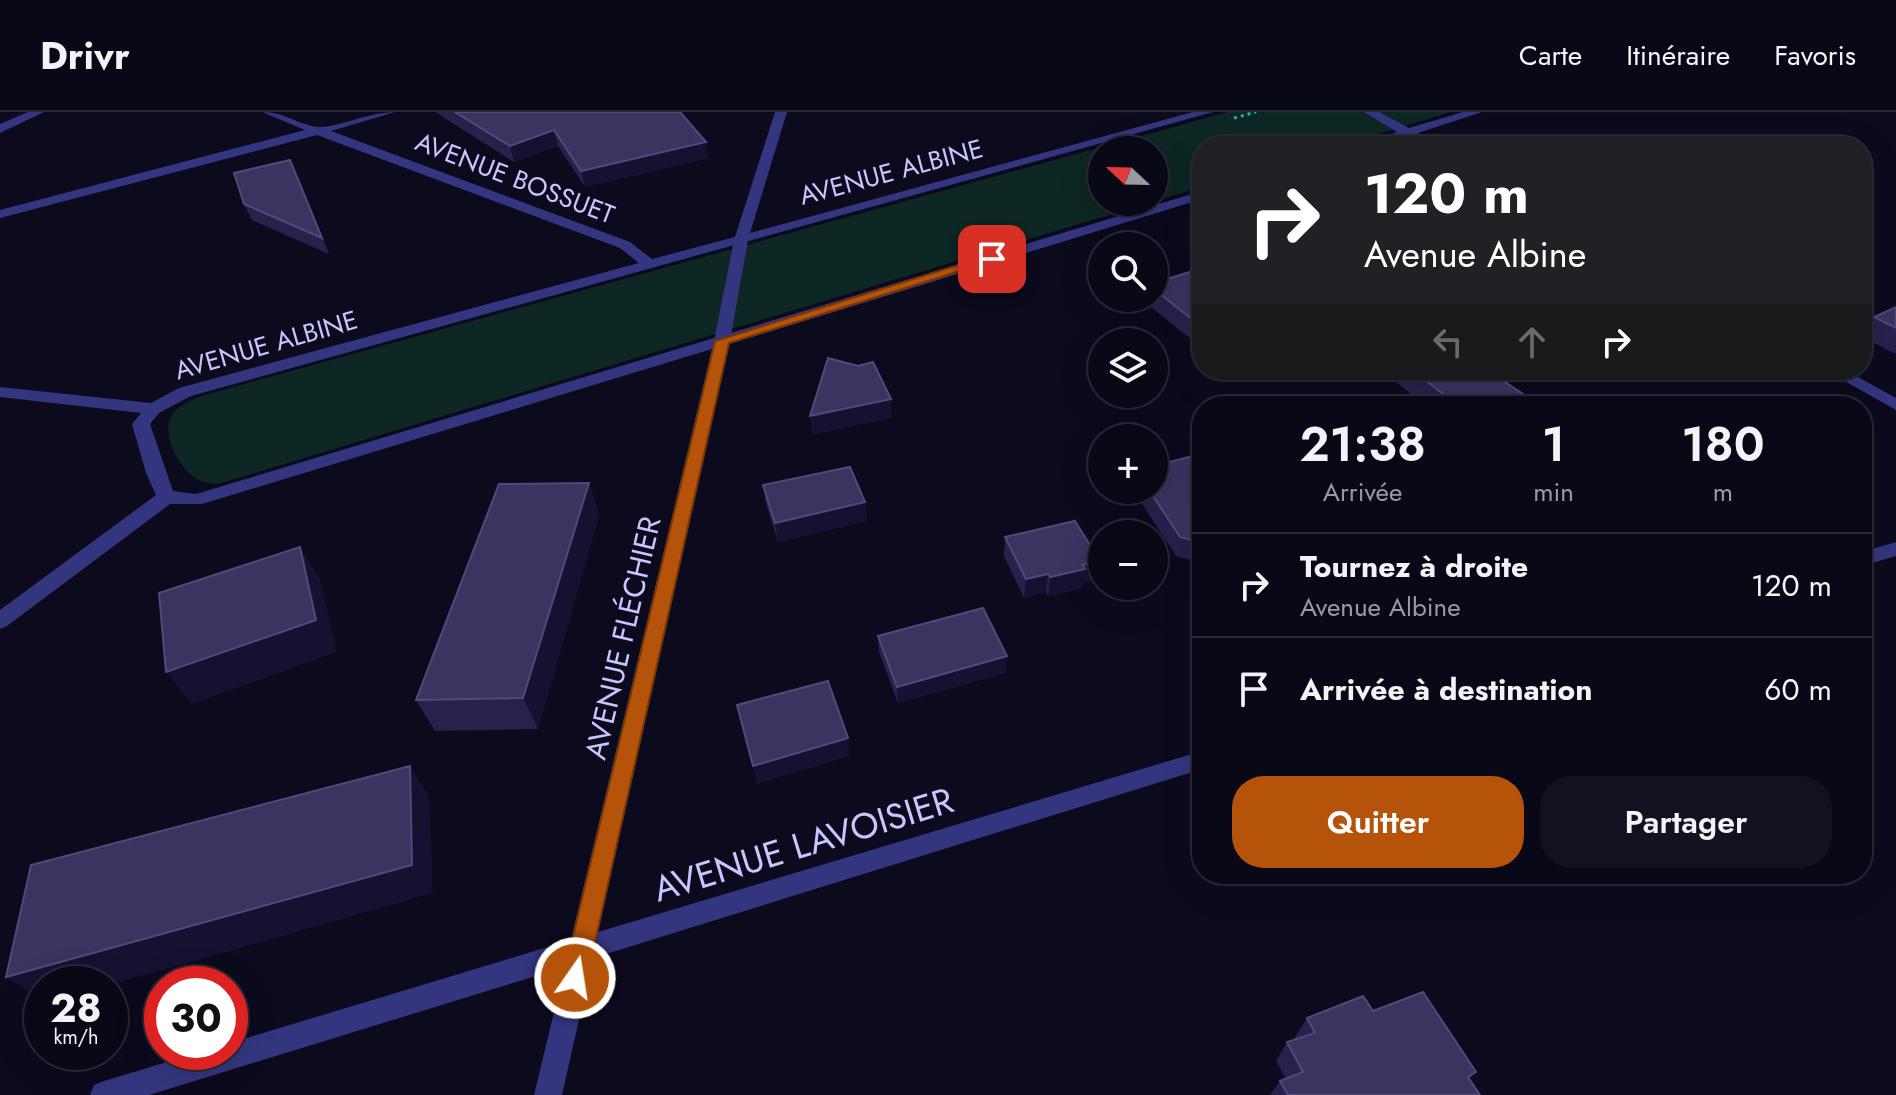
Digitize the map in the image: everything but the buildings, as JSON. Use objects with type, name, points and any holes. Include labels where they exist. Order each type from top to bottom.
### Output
[{"type":"street","points":[[0,129],[38,112]]},
{"type":"street","name":"AVENUE BOSSUET","points":[[268,112],[625,245],[649,264]]},
{"type":"street","points":[[0,214],[389,112]]},
{"type":"street","name":"AVENUE FLÉCHIER","points":[[548,1095],[722,341],[741,240],[781,112]]},
{"type":"street","name":"AVENUE ALBINE","points":[[166,497],[155,473],[141,424],[153,409],[185,392],[1207,112]]},
{"type":"street","points":[[1370,112],[1414,136]]},
{"type":"street","points":[[1398,136],[1476,112]]},
{"type":"street","points":[[0,621],[166,497],[196,500],[1192,198]]},
{"type":"street","points":[[1851,380],[1896,405]]},
{"type":"street","points":[[0,392],[153,409]]},
{"type":"street","points":[[1872,556],[1896,549]]},
{"type":"street","name":"AVENUE LAVOISIER","points":[[104,1095],[1192,763]]},
{"type":"green space","points":[[1228,112],[1451,112],[1371,136],[1192,136],[1192,190],[1168,197],[1168,136],[1141,136]]},
{"type":"green space","points":[[1088,151],[1088,216],[1106,216],[218,484],[202,482],[193,476],[180,462],[171,444],[171,417],[184,404],[201,396]]},
{"type":"route","points":[[575,978],[722,341],[992,259]]}]
